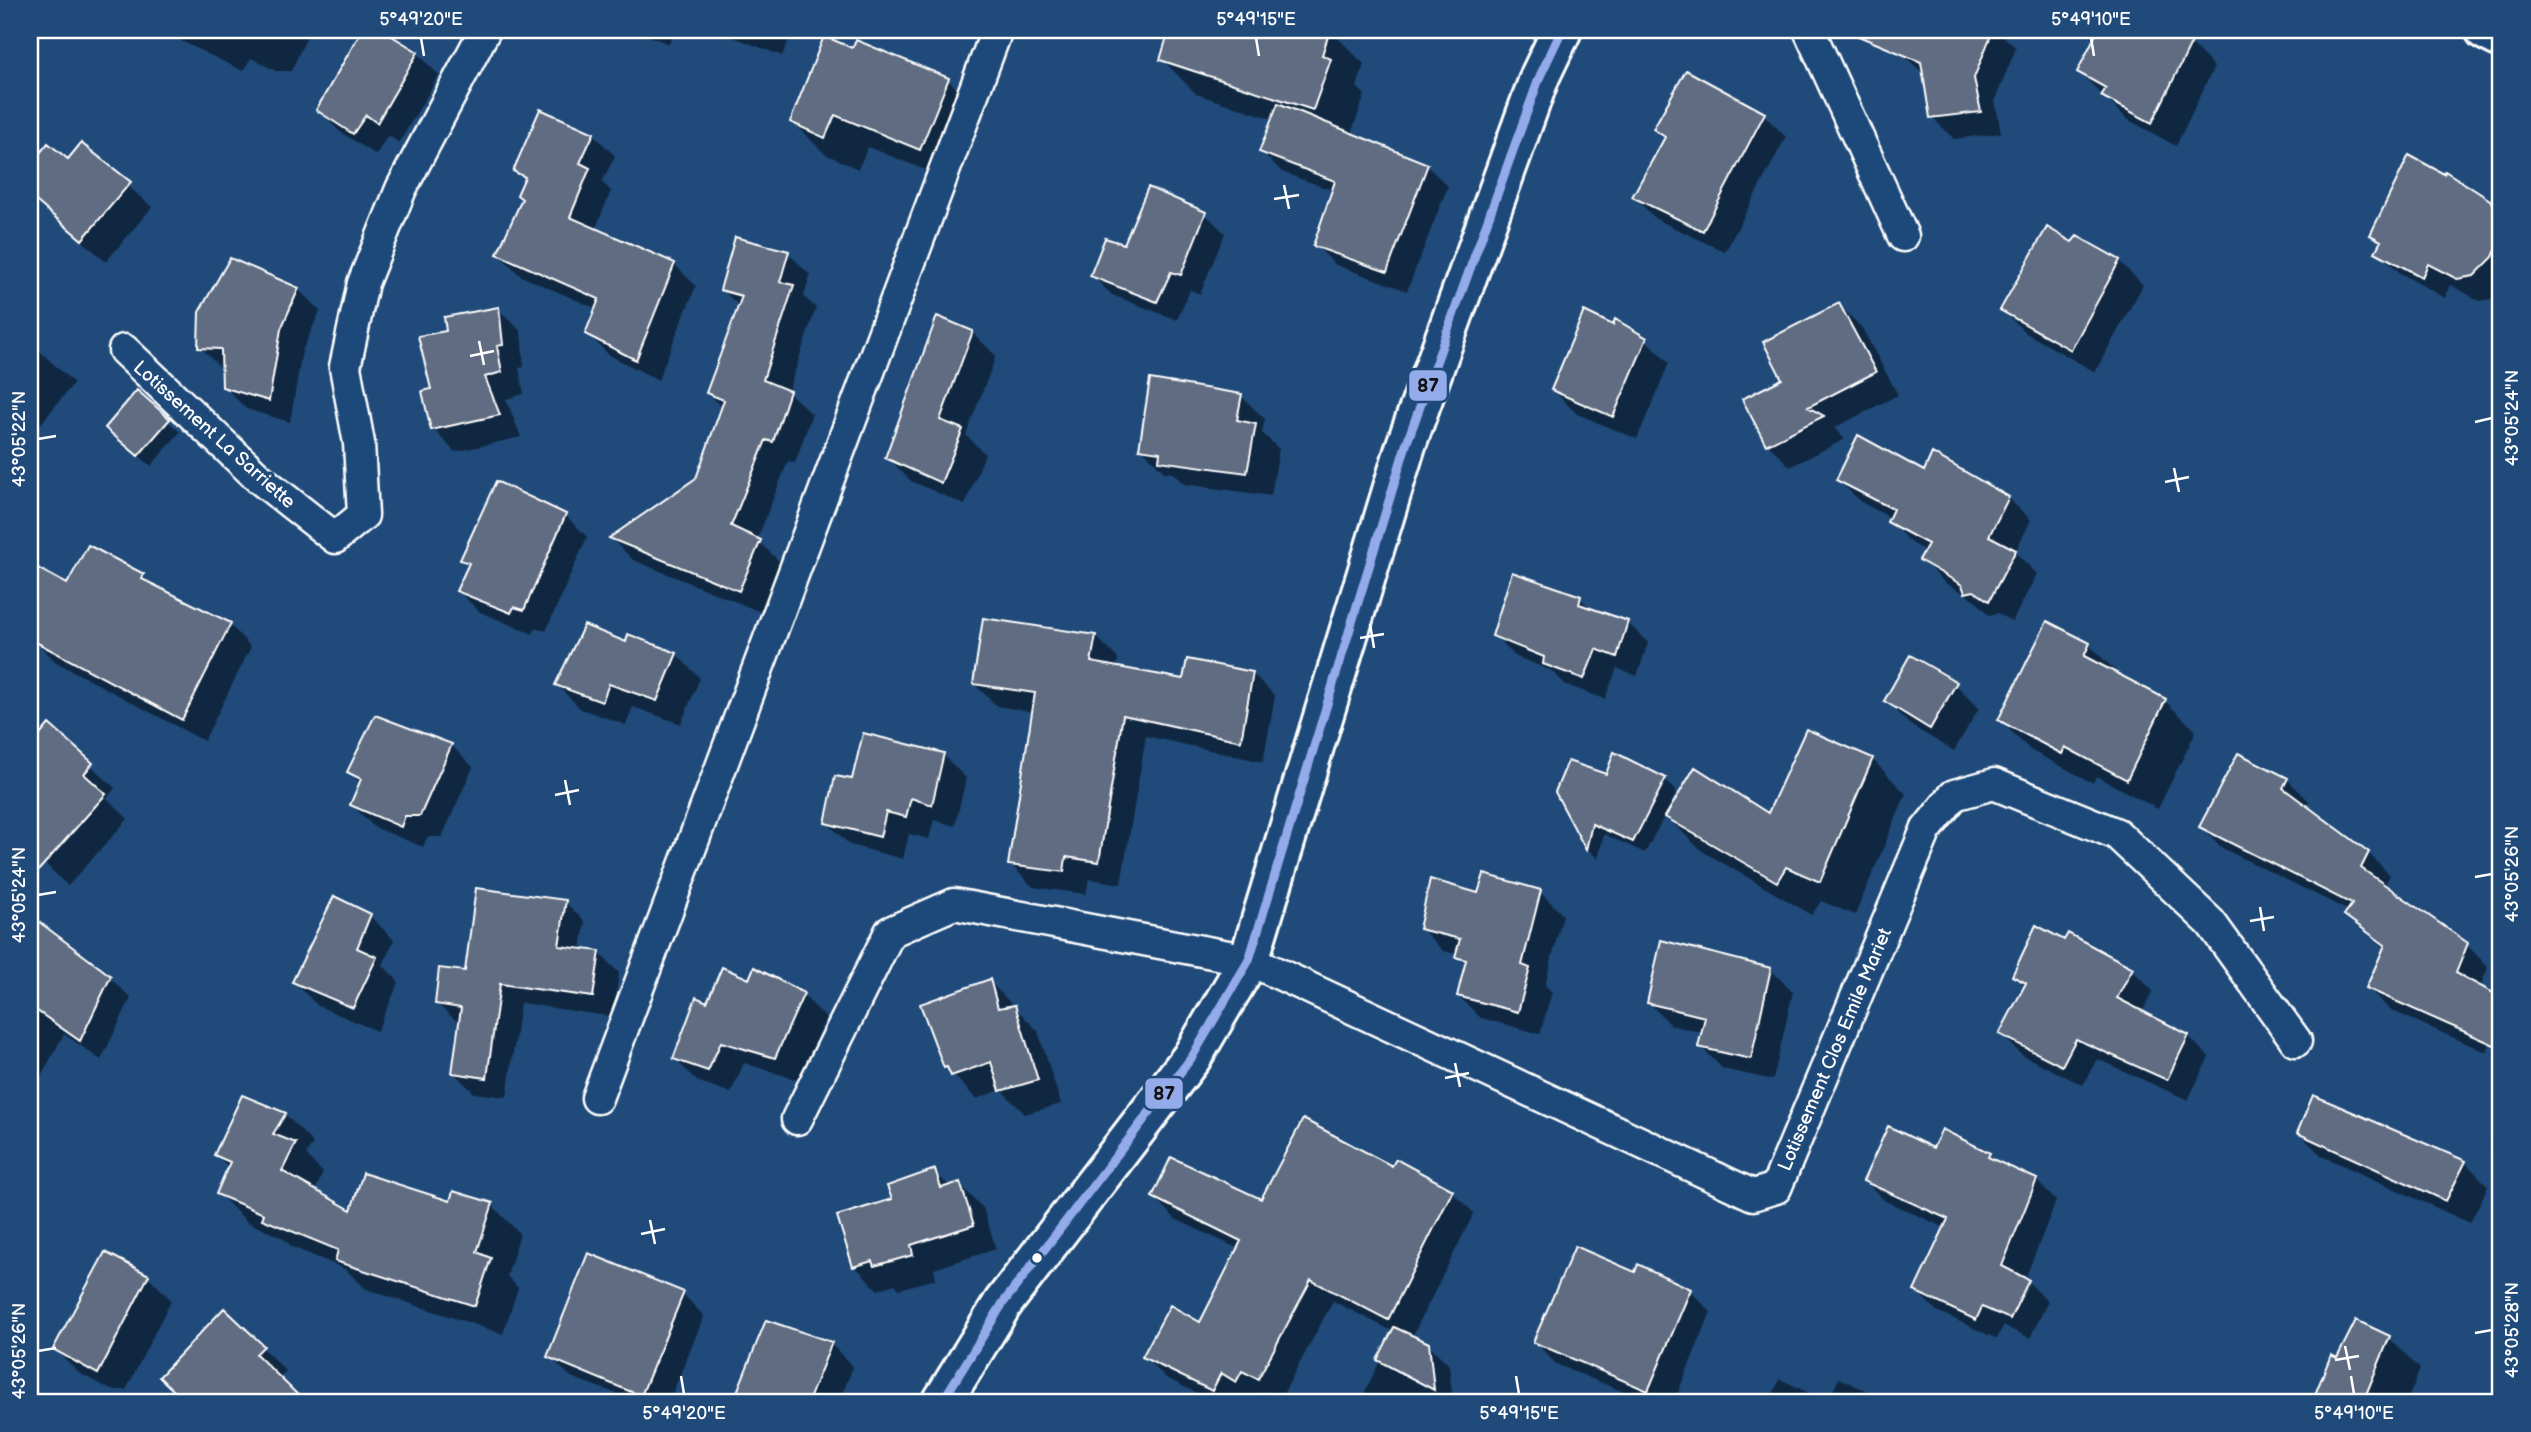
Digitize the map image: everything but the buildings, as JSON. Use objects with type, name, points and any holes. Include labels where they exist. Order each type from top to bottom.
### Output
[{"type":"street","points":[[951,1399],[1003,1303],[1192,1057],[1249,960],[1406,445],[1540,76],[1562,30]]},
{"type":"street","points":[[2485,30],[2501,38]]},
{"type":"lane","name":"Lotissement La Sarriette","points":[[124,350],[260,479],[335,538],[363,515],[359,443],[345,367],[363,283],[401,189],[485,30]]},
{"type":"lane","points":[[597,1098],[997,30]]},
{"type":"lane","points":[[1809,30],[1903,236]]},
{"type":"lane","name":"Lotissement Clos Emile Mariet","points":[[1249,960],[1753,1195],[1776,1188],[1926,830],[1954,795],[1994,784],[2117,834],[2211,923],[2296,1041]]},
{"type":"lane","points":[[797,1119],[890,932],[954,904],[1249,960]]},
{"type":"transit line","name":"87","points":[[942,1402],[1003,1303],[1192,1057],[1249,960],[1406,445],[1540,76],[1562,30]]}]
